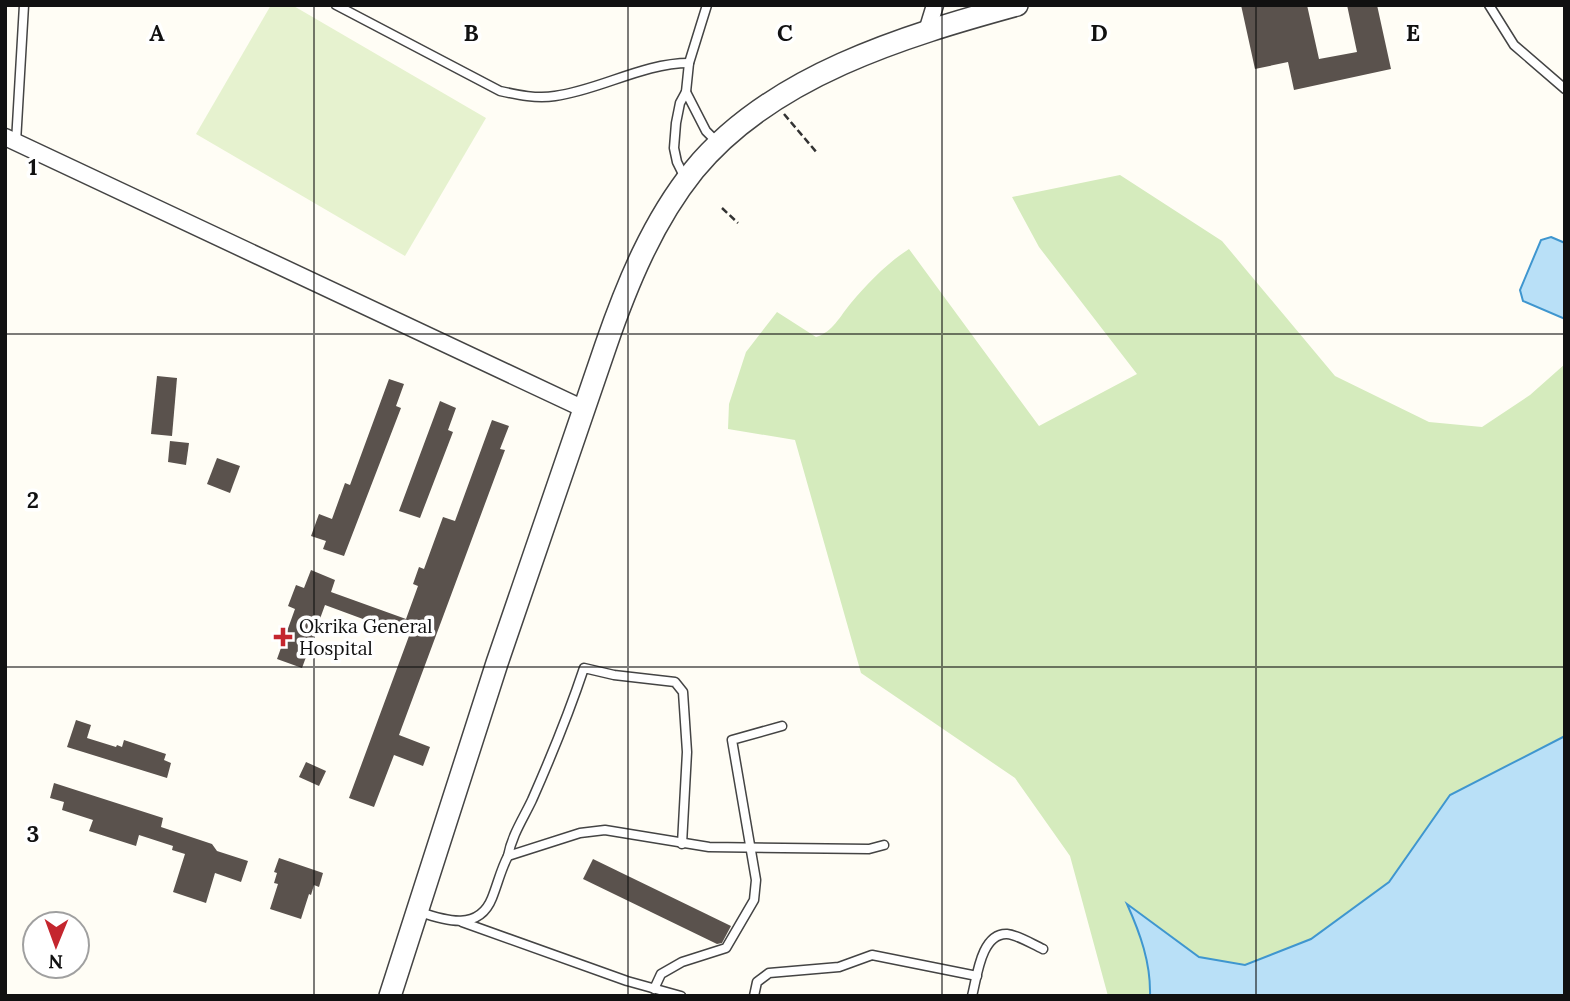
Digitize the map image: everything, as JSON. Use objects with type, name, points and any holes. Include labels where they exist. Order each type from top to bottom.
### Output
[{"type":"street","points":[[927,31],[935,5]]},
{"type":"street","points":[[390,996],[493,676],[624,294],[664,213],[686,181],[719,145],[774,101],[803,83],[877,48],[1017,5]]},
{"type":"street","points":[[11,140],[584,409]]},
{"type":"lane","points":[[11,140],[24,5]]},
{"type":"lane","points":[[336,5],[500,91],[524,96],[553,97],[593,88],[649,69],[689,64]]},
{"type":"lane","points":[[686,181],[674,148],[676,123],[680,103],[686,92],[689,64],[707,5]]},
{"type":"lane","points":[[1489,5],[1514,45],[1565,89]]},
{"type":"lane","points":[[686,92],[706,131],[719,145]]},
{"type":"lane","points":[[462,922],[479,916],[491,901],[508,856],[510,843],[536,791],[584,668],[614,675],[675,682],[684,692],[687,752],[682,844]]},
{"type":"lane","points":[[654,989],[661,974],[682,962],[726,948],[754,900],[756,880],[732,740],[782,726]]},
{"type":"lane","points":[[508,856],[580,833],[605,830],[709,847],[869,849],[884,845]]},
{"type":"lane","points":[[417,911],[462,922],[681,996]]},
{"type":"lane","points":[[972,996],[988,943],[995,936],[1008,934],[1043,949]]},
{"type":"lane","points":[[754,996],[757,982],[769,973],[839,967],[872,955],[977,976]]},
{"type":"path","points":[[774,101],[818,154]]},
{"type":"path","points":[[722,208],[738,223]]},
{"type":"green space","points":[[271,5],[292,5],[486,118],[405,256],[196,134]]},
{"type":"green space","points":[[1120,175],[1222,241],[1335,376],[1429,422],[1482,427],[1530,395],[1565,364],[1565,899],[1278,996],[1108,996],[1070,856],[1015,778],[861,673],[795,440],[728,429],[729,404],[746,352],[777,312],[816,337],[822,335],[836,323],[871,281],[909,249],[1039,426],[1137,374],[1039,247],[1012,197]]},
{"type":"water","points":[[1551,237],[1565,243],[1565,319],[1523,301],[1520,290],[1541,240]]},
{"type":"water","points":[[1565,736],[1565,996],[1150,996],[1144,948],[1127,904],[1199,957],[1245,965],[1311,939],[1389,882],[1450,795]]},
{"type":"building","points":[[1241,5],[1307,5],[1319,59],[1357,52],[1347,5],[1377,5],[1391,69],[1294,90],[1288,62],[1255,69]]},
{"type":"building","points":[[157,376],[177,378],[172,436],[151,434]]},
{"type":"building","points":[[389,379],[404,384],[396,406],[401,408],[344,556],[323,549],[326,541],[311,536],[319,514],[332,519],[345,483],[350,485]]},
{"type":"building","points":[[440,401],[456,408],[448,430],[453,432],[420,518],[399,511]]},
{"type":"building","points":[[492,420],[509,426],[500,449],[505,450],[399,735],[430,747],[423,766],[394,755],[374,807],[349,798],[409,636],[325,605],[302,668],[277,659],[295,609],[288,606],[296,585],[304,588],[311,570],[335,580],[331,592],[406,619],[418,586],[413,584],[419,567],[424,569],[443,517],[455,521]]},
{"type":"building","points":[[170,441],[189,443],[186,465],[168,462]]},
{"type":"building","points":[[217,458],[240,466],[230,493],[207,484]]},
{"type":"building","points":[[76,720],[91,725],[87,738],[116,747],[122,747],[124,740],[166,754],[164,760],[171,763],[167,778],[67,747]]},
{"type":"building","points":[[306,762],[326,771],[319,786],[299,777]]},
{"type":"building","points":[[54,783],[163,818],[161,827],[212,844],[217,851],[248,861],[241,882],[215,873],[206,903],[173,892],[185,854],[172,850],[173,846],[139,835],[136,846],[89,831],[93,820],[62,810],[64,802],[50,798]]},
{"type":"building","points":[[279,858],[323,873],[319,887],[314,885],[311,895],[309,894],[301,919],[270,909],[278,884],[274,883],[277,873],[274,872]]},
{"type":"building","points":[[593,859],[731,926],[722,943],[717,944],[583,879]]},
{"type":"place","name":"Okrika General Hospital","points":[[283,637]]}]
